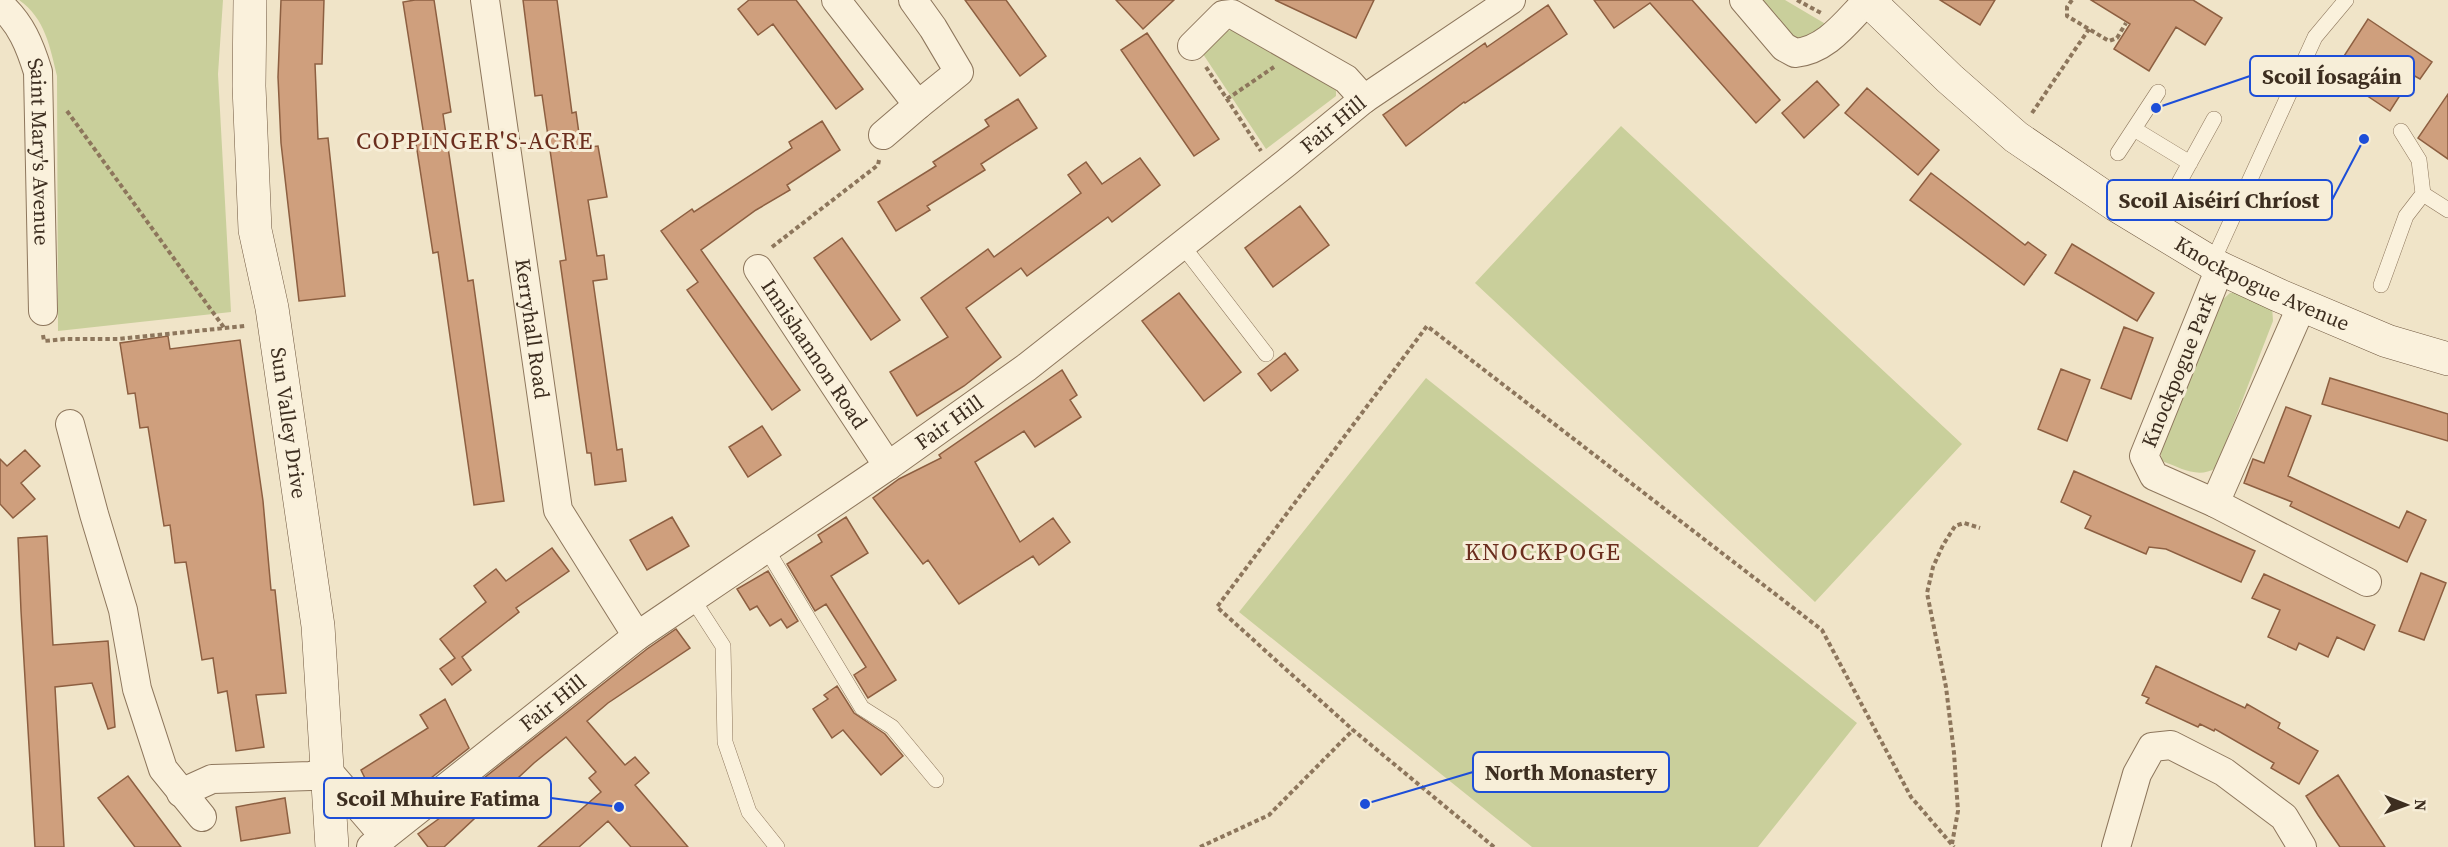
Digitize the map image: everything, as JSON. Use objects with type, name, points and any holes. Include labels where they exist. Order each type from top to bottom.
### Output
[{"type":"street","name":"Sun Valley Drive","points":[[250,0],[249,86],[255,230],[272,308],[318,626],[332,847]]},
{"type":"street","name":"Kerryhall Road","points":[[485,0],[558,510],[637,636]]},
{"type":"street","points":[[836,0],[918,105]]},
{"type":"street","points":[[883,135],[959,72],[913,0]]},
{"type":"street","name":"Fair Hill","points":[[328,771],[377,842],[637,636],[888,466],[1026,367],[1275,172],[1364,99],[1511,0]]},
{"type":"street","name":"Knockpogue Avenue","points":[[1744,0],[1784,46],[1795,52],[1816,48],[1829,40],[1868,0],[1950,79],[2016,137],[2154,228],[2216,265],[2302,305],[2387,341],[2448,359]]},
{"type":"street","name":"Saint Mary's Avenue","points":[[0,6],[13,16],[28,41],[38,72],[43,310]]},
{"type":"street","points":[[1192,46],[1223,15],[1232,14],[1346,79],[1364,99]]},
{"type":"street","name":"Knockpogue Park","points":[[2216,265],[2144,456],[2154,476],[2215,503],[2367,582]]},
{"type":"street","name":"Innishannon Road","points":[[758,269],[888,466]]},
{"type":"street","points":[[2215,503],[2302,305]]},
{"type":"street","points":[[70,424],[123,610],[137,689],[163,769],[202,817]]},
{"type":"street","points":[[2116,847],[2137,774],[2152,747],[2171,745],[2224,772],[2284,817],[2302,847]]},
{"type":"street","points":[[181,793],[212,779],[311,776],[328,771]]},
{"type":"lane","points":[[2216,265],[2315,37],[2346,0]]},
{"type":"lane","points":[[2118,153],[2158,92]]},
{"type":"lane","points":[[2154,228],[2214,119]]},
{"type":"lane","points":[[2134,129],[2190,163]]},
{"type":"lane","points":[[2381,285],[2406,216],[2423,194],[2420,160],[2401,131]]},
{"type":"lane","points":[[2423,194],[2448,210]]},
{"type":"lane","points":[[1182,245],[1266,354]]},
{"type":"lane","points":[[766,548],[862,708],[892,727],[936,780]]},
{"type":"lane","points":[[692,598],[723,646],[725,742],[749,812],[777,847]]},
{"type":"path","points":[[2072,0],[2067,7],[2067,16],[2109,41],[2117,38],[2126,22]]},
{"type":"path","points":[[2016,137],[2089,29]]},
{"type":"path","points":[[1192,46],[1275,172]]},
{"type":"path","points":[[1227,99],[1297,51]]},
{"type":"path","points":[[66,110],[225,329]]},
{"type":"path","name":"Innishannon Road","points":[[758,269],[773,244],[860,178]]},
{"type":"path","points":[[66,339],[118,339],[248,326],[246,312],[272,308]]},
{"type":"path","points":[[1494,847],[1353,730],[1217,606],[1427,326],[1822,630],[1911,797],[1953,846]]},
{"type":"path","points":[[1953,846],[1959,811],[1954,753],[1946,687],[1927,593],[1933,567],[1955,526],[1964,523],[1980,528]]},
{"type":"path","points":[[1200,847],[1269,815],[1353,730]]},
{"type":"green space","points":[[19,0],[223,0],[218,74],[231,312],[58,331],[57,76],[41,24],[28,7]]},
{"type":"green space","points":[[1751,0],[1785,0],[1829,26],[1797,45]]},
{"type":"green space","points":[[1240,31],[1336,89],[1336,96],[1266,149],[1203,54],[1223,32]]},
{"type":"green space","points":[[1621,126],[1962,444],[1815,602],[1475,283]]},
{"type":"green space","points":[[2244,291],[2272,306],[2273,321],[2216,468],[2203,473],[2162,461],[2159,441],[2219,303],[2230,293]]},
{"type":"green space","points":[[1426,378],[1857,723],[1758,847],[1532,847],[1239,612]]},
{"type":"building","points":[[281,0],[324,0],[322,64],[315,64],[318,139],[328,138],[345,296],[299,301],[281,143],[278,77]]},
{"type":"building","points":[[434,0],[451,112],[443,114],[468,281],[473,280],[504,501],[474,505],[438,252],[433,253],[415,137],[424,136],[403,2]]},
{"type":"building","points":[[523,0],[557,0],[572,113],[576,112],[581,148],[598,146],[607,197],[588,200],[597,256],[604,255],[607,279],[593,281],[617,450],[622,449],[626,481],[595,485],[591,453],[587,453],[560,261],[566,260],[542,95],[535,96]]},
{"type":"building","points":[[749,0],[796,0],[863,89],[836,109],[773,24],[758,35],[738,9]]},
{"type":"building","points":[[965,0],[1006,0],[1046,56],[1020,76]]},
{"type":"building","points":[[1116,0],[1174,0],[1143,29]]},
{"type":"building","points":[[1275,0],[1374,0],[1356,38]]},
{"type":"building","points":[[1594,0],[1692,0],[1780,100],[1756,123],[1650,3],[1614,28]]},
{"type":"building","points":[[1940,0],[1995,0],[1980,25]]},
{"type":"building","points":[[2091,0],[2193,0],[2222,18],[2205,45],[2176,27],[2149,71],[2114,49],[2130,24]]},
{"type":"building","points":[[1548,5],[1567,34],[1464,102],[1406,146],[1383,115],[1485,43],[1487,47]]},
{"type":"building","points":[[2368,19],[2432,62],[2420,79],[2413,75],[2390,111],[2333,73]]},
{"type":"building","points":[[1147,33],[1219,139],[1194,156],[1121,50]]},
{"type":"building","points":[[1817,81],[1839,105],[1804,138],[1782,113]]},
{"type":"building","points":[[1867,88],[1939,150],[1918,175],[1845,113]]},
{"type":"building","points":[[2448,94],[2448,159],[2418,138]]},
{"type":"building","points":[[1018,99],[1037,128],[981,164],[985,170],[927,206],[930,210],[896,231],[878,202],[936,166],[933,162],[989,126],[985,120]]},
{"type":"building","points":[[822,121],[840,150],[787,185],[790,190],[756,210],[701,250],[800,390],[772,410],[687,290],[698,282],[661,231],[692,209],[694,212],[792,148],[789,142]]},
{"type":"building","points":[[1140,158],[1160,185],[1112,222],[1108,217],[1027,276],[1021,268],[966,308],[1001,357],[964,386],[917,416],[890,372],[948,337],[921,298],[988,249],[994,257],[1081,193],[1068,175],[1086,162],[1102,184]]},
{"type":"building","points":[[1931,173],[2025,245],[2028,242],[2046,255],[2024,285],[1910,200]]},
{"type":"building","points":[[1300,206],[1329,245],[1273,287],[1245,248]]},
{"type":"building","points":[[842,238],[900,320],[871,340],[814,258]]},
{"type":"building","points":[[2072,244],[2154,293],[2137,321],[2055,273]]},
{"type":"building","points":[[1179,293],[1241,372],[1204,401],[1142,321]]},
{"type":"building","points":[[2124,327],[2153,338],[2131,399],[2101,388]]},
{"type":"building","points":[[168,336],[170,349],[240,340],[263,501],[271,590],[275,590],[286,693],[256,695],[264,747],[236,751],[227,691],[218,693],[213,658],[202,660],[186,562],[175,563],[170,525],[164,526],[148,427],[140,428],[135,393],[128,394],[120,343]]},
{"type":"building","points":[[1285,353],[1298,370],[1271,391],[1258,374]]},
{"type":"building","points":[[2061,369],[2090,380],[2067,441],[2038,429]]},
{"type":"building","points":[[1062,370],[1077,395],[1070,400],[1081,417],[1035,447],[1024,431],[975,462],[1020,542],[1053,518],[1070,542],[1039,565],[1033,556],[959,604],[928,560],[923,564],[873,498],[899,479],[941,458],[939,455]]},
{"type":"building","points":[[2330,378],[2448,414],[2448,441],[2322,404]]},
{"type":"building","points":[[2286,407],[2311,416],[2288,476],[2399,528],[2407,511],[2426,520],[2407,562],[2290,506],[2292,502],[2244,483],[2253,459],[2264,463]]},
{"type":"building","points":[[762,426],[781,455],[748,477],[729,447]]},
{"type":"building","points":[[25,450],[40,466],[21,483],[35,499],[13,518],[0,504],[0,459],[7,466]]},
{"type":"building","points":[[2074,471],[2255,551],[2241,582],[2166,549],[2149,547],[2146,554],[2085,528],[2091,516],[2061,502]]},
{"type":"building","points":[[672,517],[689,546],[647,570],[630,540]]},
{"type":"building","points":[[846,517],[868,553],[831,576],[896,680],[868,698],[854,675],[866,667],[826,604],[815,611],[787,564],[822,542],[818,535]]},
{"type":"building","points":[[47,536],[53,645],[108,641],[115,727],[108,729],[92,683],[55,687],[64,847],[35,847],[21,611],[18,538]]},
{"type":"building","points":[[552,548],[569,571],[516,608],[519,612],[462,657],[471,670],[452,685],[440,669],[455,658],[440,639],[486,602],[474,586],[496,569],[506,581]]},
{"type":"building","points":[[768,571],[798,621],[787,628],[781,619],[770,626],[757,606],[750,610],[737,589]]},
{"type":"building","points":[[2421,573],[2446,583],[2424,640],[2399,631]]},
{"type":"building","points":[[2264,574],[2375,625],[2364,650],[2337,637],[2328,657],[2299,643],[2296,650],[2268,637],[2280,610],[2252,598]]},
{"type":"building","points":[[676,629],[690,648],[608,703],[587,721],[625,765],[635,757],[649,773],[635,785],[688,847],[631,847],[608,821],[579,847],[538,847],[601,792],[589,778],[596,772],[566,737],[534,763],[444,847],[428,847],[418,834],[444,815],[441,812],[647,649]]},
{"type":"building","points":[[2156,666],[2245,708],[2247,704],[2280,723],[2278,728],[2318,751],[2299,784],[2271,768],[2274,763],[2215,729],[2214,731],[2200,724],[2198,727],[2146,703],[2149,698],[2142,695]]},
{"type":"building","points":[[837,686],[854,713],[885,734],[903,756],[881,775],[843,730],[832,738],[813,709],[828,699],[824,695]]},
{"type":"building","points":[[445,699],[469,748],[385,811],[377,803],[361,770],[428,728],[420,715]]},
{"type":"building","points":[[2338,775],[2385,847],[2340,847],[2318,815],[2306,796]]},
{"type":"building","points":[[128,776],[181,847],[135,847],[98,798]]},
{"type":"building","points":[[285,798],[290,833],[241,841],[236,807]]},
{"type":"place","name":"Scoil Íosagáin","points":[[2156,108]]},
{"type":"place","name":"Scoil Aiséirí Chríost","points":[[2364,139]]},
{"type":"place","name":"North Monastery","points":[[1365,804]]},
{"type":"place","name":"Scoil Mhuire Fatima","points":[[619,807]]},
{"type":"district","name":"COPPINGER'S-ACRE","points":[[475,141]]},
{"type":"district","name":"KNOCKPOGE","points":[[1543,552]]}]
